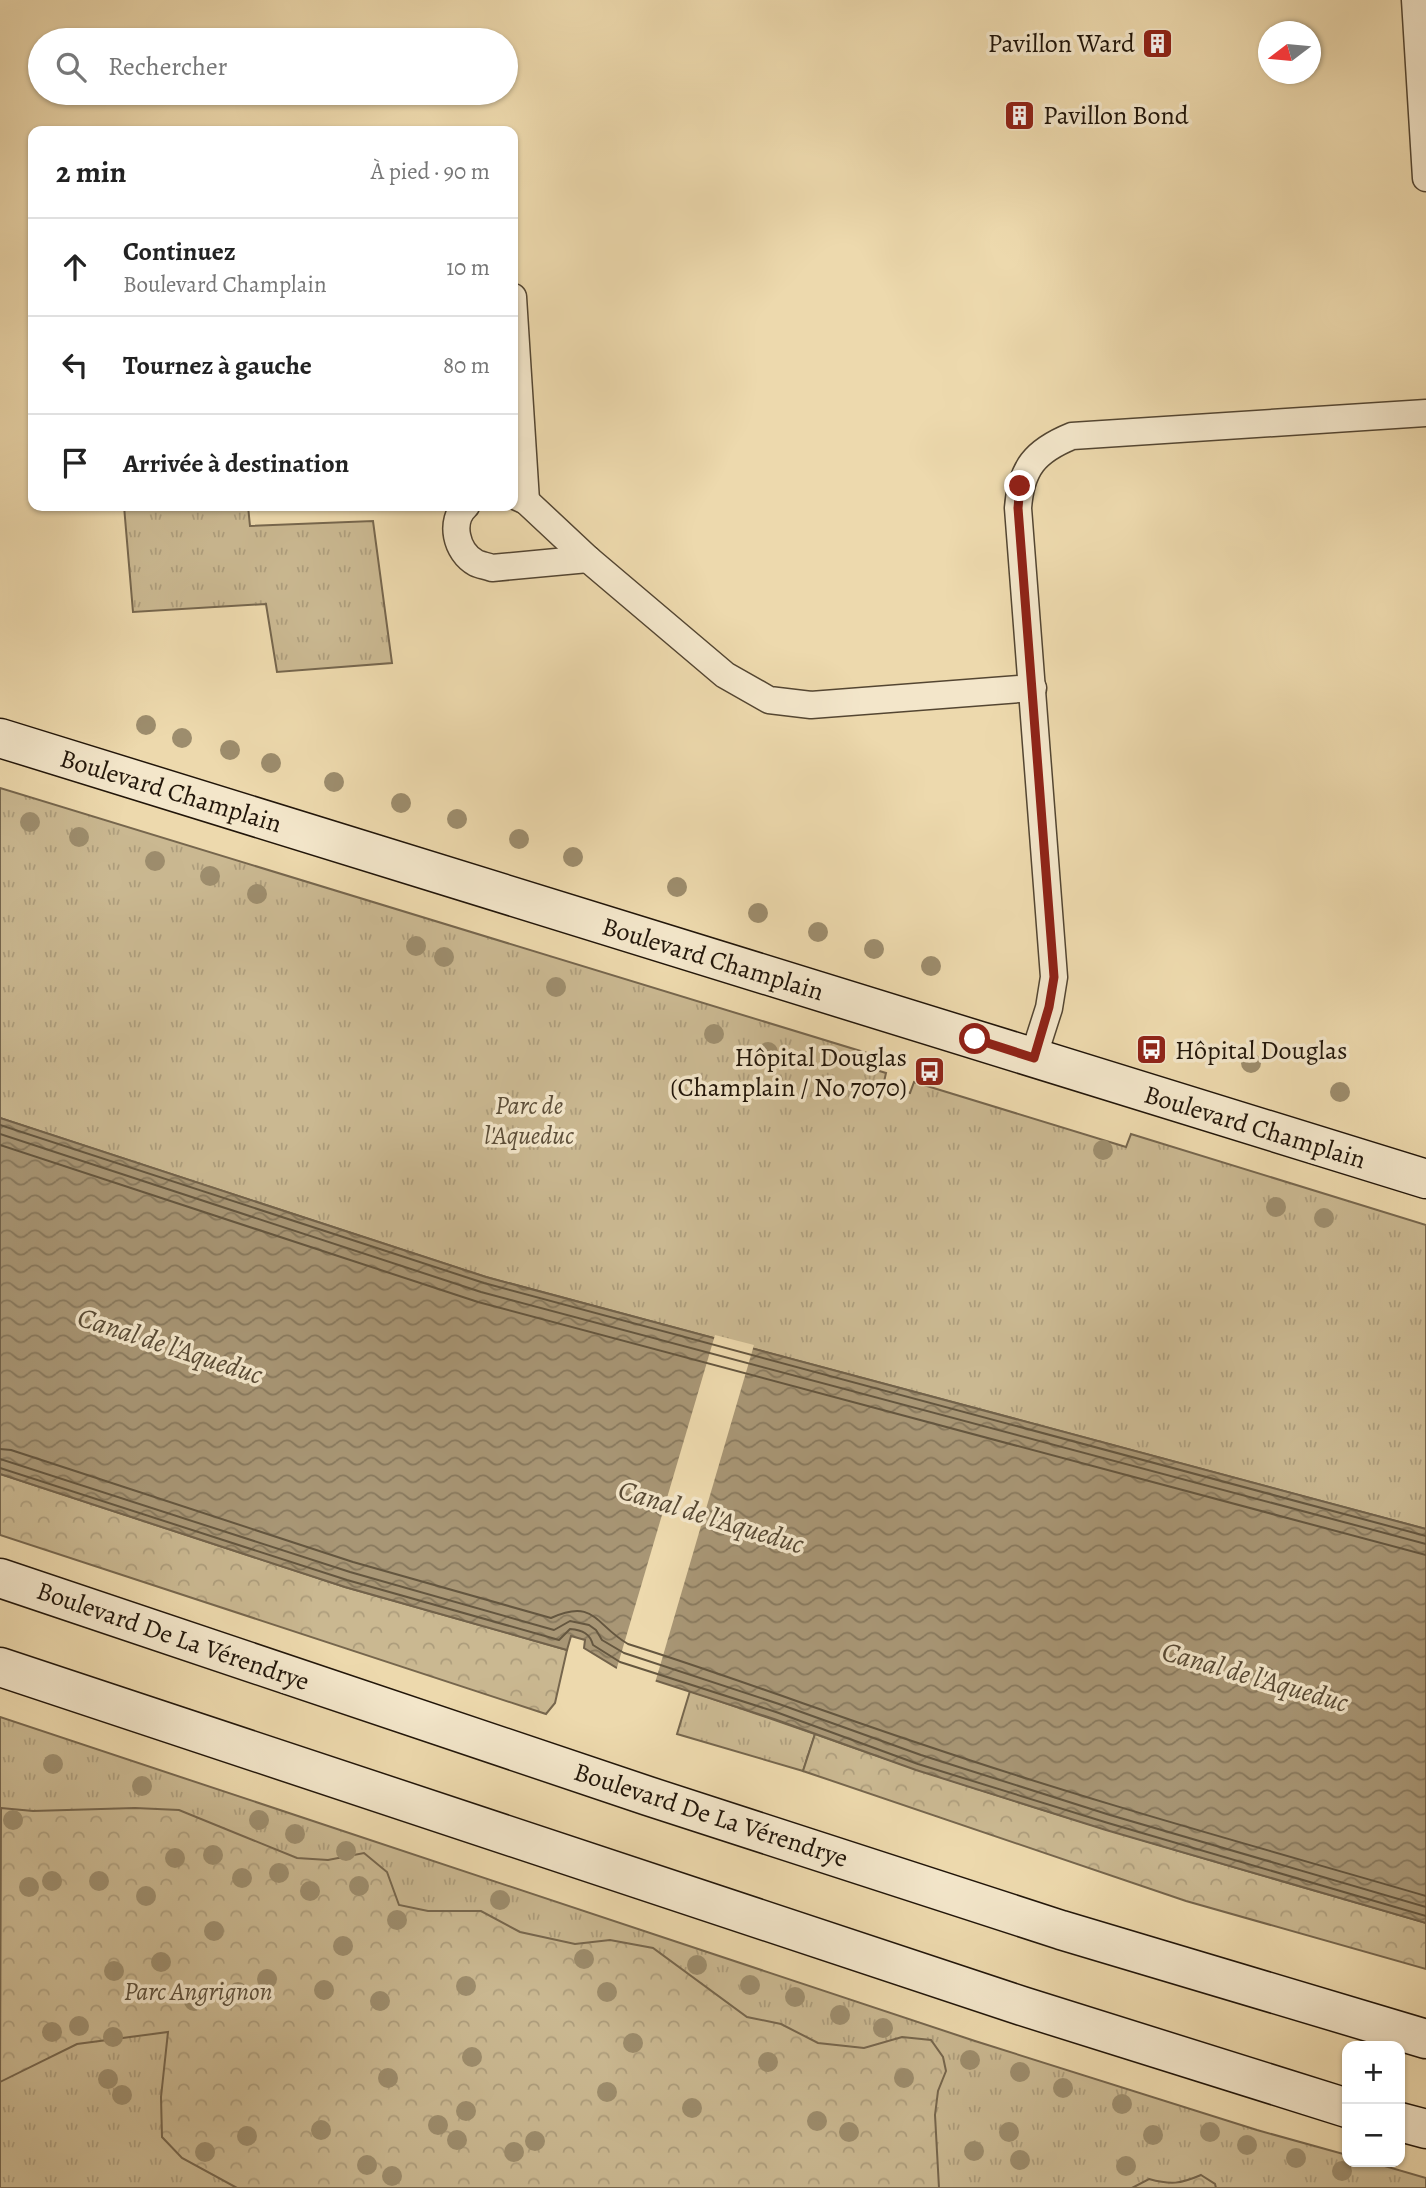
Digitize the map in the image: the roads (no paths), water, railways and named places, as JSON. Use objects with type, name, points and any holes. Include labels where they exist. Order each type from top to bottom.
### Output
[{"type":"main road","name":"Boulevard Champlain","points":[[0,738],[1426,1179]]},
{"type":"main road","name":"Boulevard De La Vérendrye","points":[[0,1578],[649,1797],[1023,1918],[1426,2039]]},
{"type":"main road","points":[[0,1667],[1022,2006],[1342,2106]]},
{"type":"main road","points":[[1405,2123],[1426,2129]]},
{"type":"lane","points":[[1415,0],[1426,178]]},
{"type":"lane","points":[[1034,1058],[1049,1007],[1054,977],[1019,497],[1020,486],[1032,461],[1048,446],[1072,436],[1426,412]]},
{"type":"lane","points":[[518,464],[519,498],[725,675],[769,700],[811,705],[1032,688]]},
{"type":"lane","points":[[461,511],[456,524],[458,541],[465,554],[477,564],[492,568],[588,559]]},
{"type":"water","name":"Canal de l'Aqueduc","points":[[0,1118],[486,1277],[1426,1529],[1426,1923],[1106,1830],[916,1770],[774,1719],[617,1668],[584,1648],[585,1640],[571,1636],[567,1650],[345,1587],[0,1474]]},
{"type":"place","name":"Pavillon Ward","points":[[1158,43]]},
{"type":"place","name":"Pavillon Bond","points":[[1020,115]]},
{"type":"place","name":"Hôpital Douglas","points":[[1152,1050]]},
{"type":"place","name":"Hôpital Douglas (Champlain / No 7070)","points":[[930,1072]]},
{"type":"park label","name":"Parc de l'Aqueduc","points":[[529,1120]]},
{"type":"park label","name":"Parc Angrignon","points":[[198,1991]]}]
